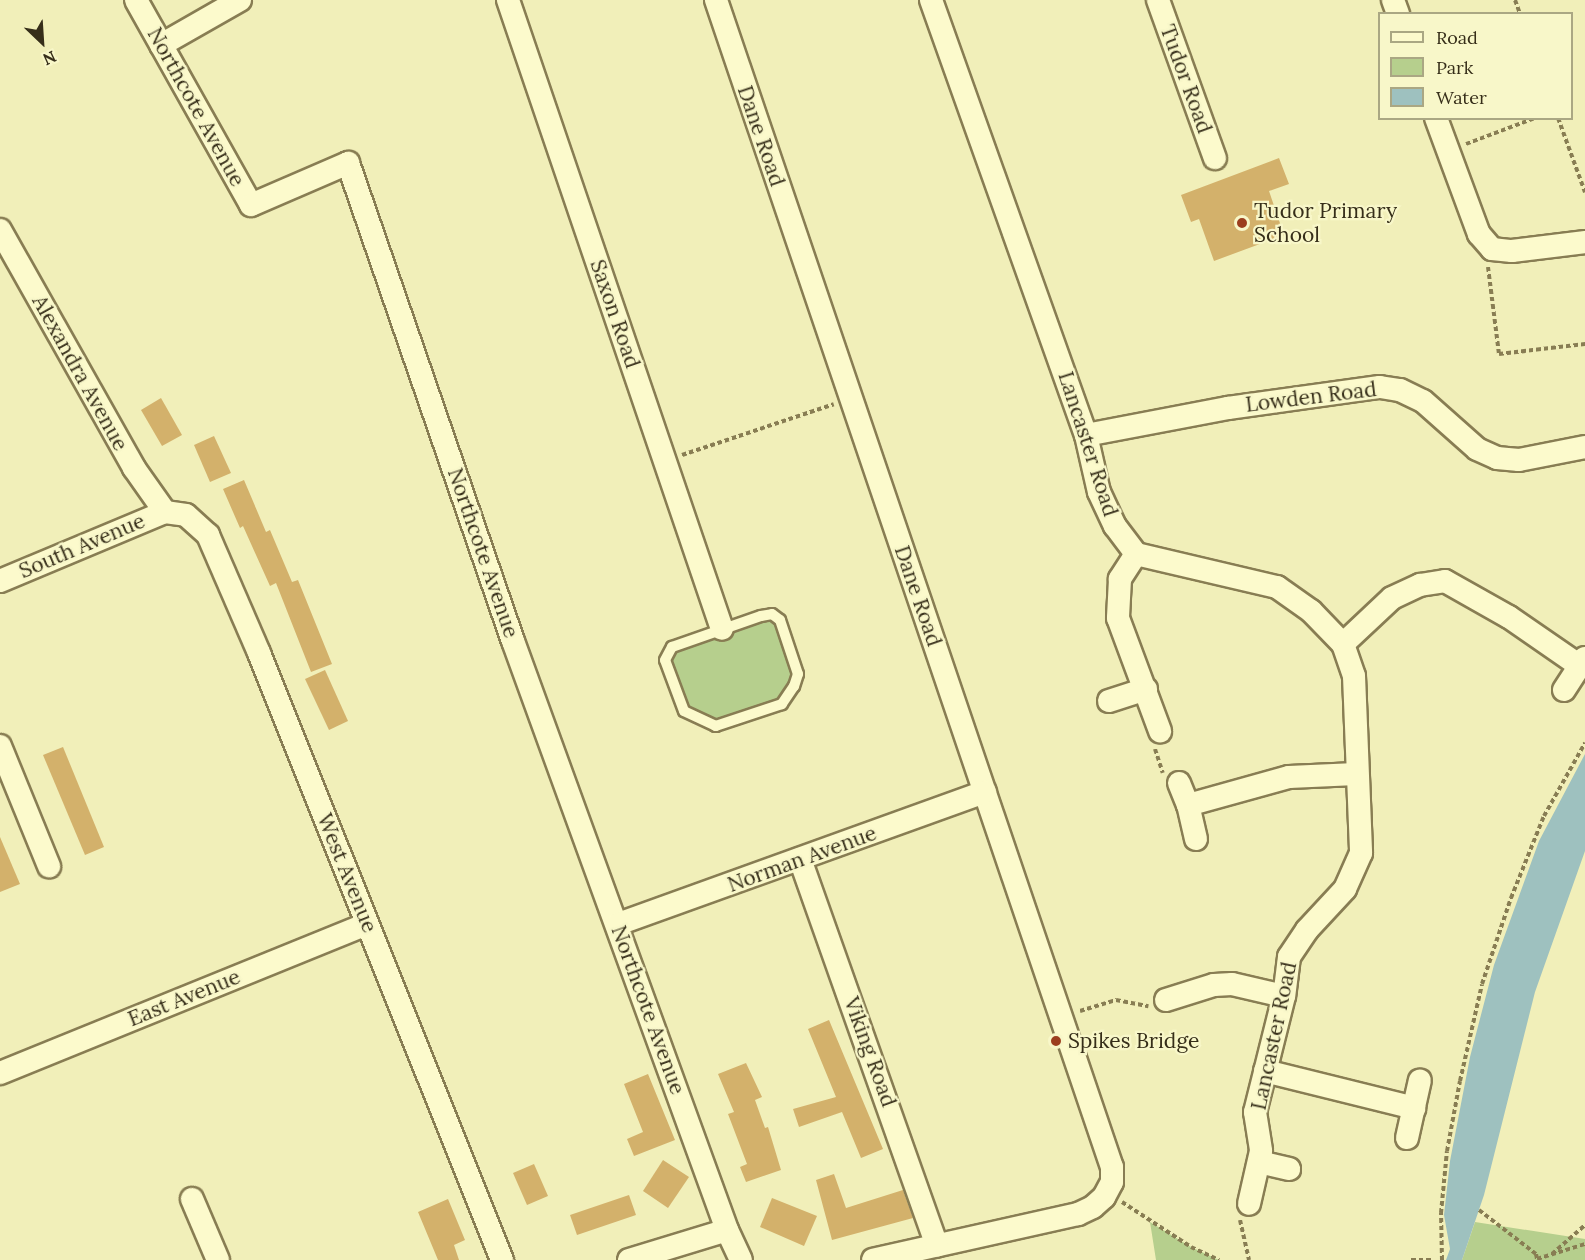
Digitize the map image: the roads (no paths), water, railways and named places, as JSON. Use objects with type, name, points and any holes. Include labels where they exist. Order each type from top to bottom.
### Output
[{"type":"street","name":"Northcote Avenue","points":[[136,0],[251,205],[348,163],[513,642],[618,924],[727,1230],[741,1260]]},
{"type":"street","points":[[161,45],[240,0]]},
{"type":"street","name":"Saxon Road","points":[[508,0],[722,629]]},
{"type":"street","name":"Dane Road","points":[[716,0],[1110,1156],[1113,1175],[1108,1192],[1094,1207],[1078,1214],[937,1245]]},
{"type":"street","name":"Lancaster Road","points":[[931,0],[1086,435],[1099,492],[1115,526],[1136,554],[1277,587],[1311,611],[1343,644],[1354,676],[1358,716],[1356,774],[1361,853],[1345,889],[1307,930],[1289,957],[1284,996],[1255,1112],[1261,1151],[1248,1204]]},
{"type":"street","name":"Tudor Road","points":[[1158,0],[1215,158]]},
{"type":"street","points":[[1437,120],[1479,234],[1492,249],[1512,251],[1585,242]]},
{"type":"street","name":"Alexandra Avenue","points":[[0,230],[134,468],[165,512]]},
{"type":"street","name":"Lowden Road","points":[[1086,435],[1228,408],[1380,387],[1400,390],[1423,401],[1477,449],[1497,458],[1519,460],[1585,447]]},
{"type":"street","name":"South Avenue","points":[[0,581],[165,512]]},
{"type":"street","name":"West Avenue","points":[[165,512],[179,512],[194,519],[208,535],[215,550],[502,1260]]},
{"type":"street","points":[[1136,554],[1120,579],[1118,618],[1160,731]]},
{"type":"street","points":[[1343,644],[1392,598],[1420,585],[1445,581],[1582,662],[1564,690]]},
{"type":"street","points":[[1109,700],[1146,689]]},
{"type":"street","points":[[0,746],[49,866]]},
{"type":"street","points":[[1188,805],[1289,777],[1356,774]]},
{"type":"street","points":[[1179,783],[1188,805],[1196,839]]},
{"type":"street","name":"Norman Avenue","points":[[618,924],[985,792]]},
{"type":"street","name":"Viking Road","points":[[800,859],[937,1245]]},
{"type":"street","name":"East Avenue","points":[[0,1073],[368,924]]},
{"type":"street","points":[[1166,1000],[1214,985],[1232,984],[1284,996]]},
{"type":"street","points":[[1265,1071],[1414,1108]]},
{"type":"street","points":[[1407,1138],[1420,1080]]},
{"type":"street","points":[[1259,1162],[1289,1169]]},
{"type":"street","points":[[192,1199],[218,1260]]},
{"type":"street","points":[[629,1260],[727,1230]]},
{"type":"street","points":[[873,1260],[937,1245]]},
{"type":"lane","points":[[767,614],[776,616],[782,626],[798,674],[794,686],[782,704],[716,726],[684,711],[665,656],[672,647],[722,629],[767,614]]},
{"type":"water","points":[[1585,754],[1585,851],[1535,992],[1484,1195],[1462,1260],[1446,1260],[1450,1249],[1444,1215],[1450,1161],[1470,1057],[1494,965],[1539,841]]},
{"type":"place","name":"Tudor Primary School","points":[[1242,223]]},
{"type":"place","name":"Spikes Bridge","points":[[1056,1041]]}]
